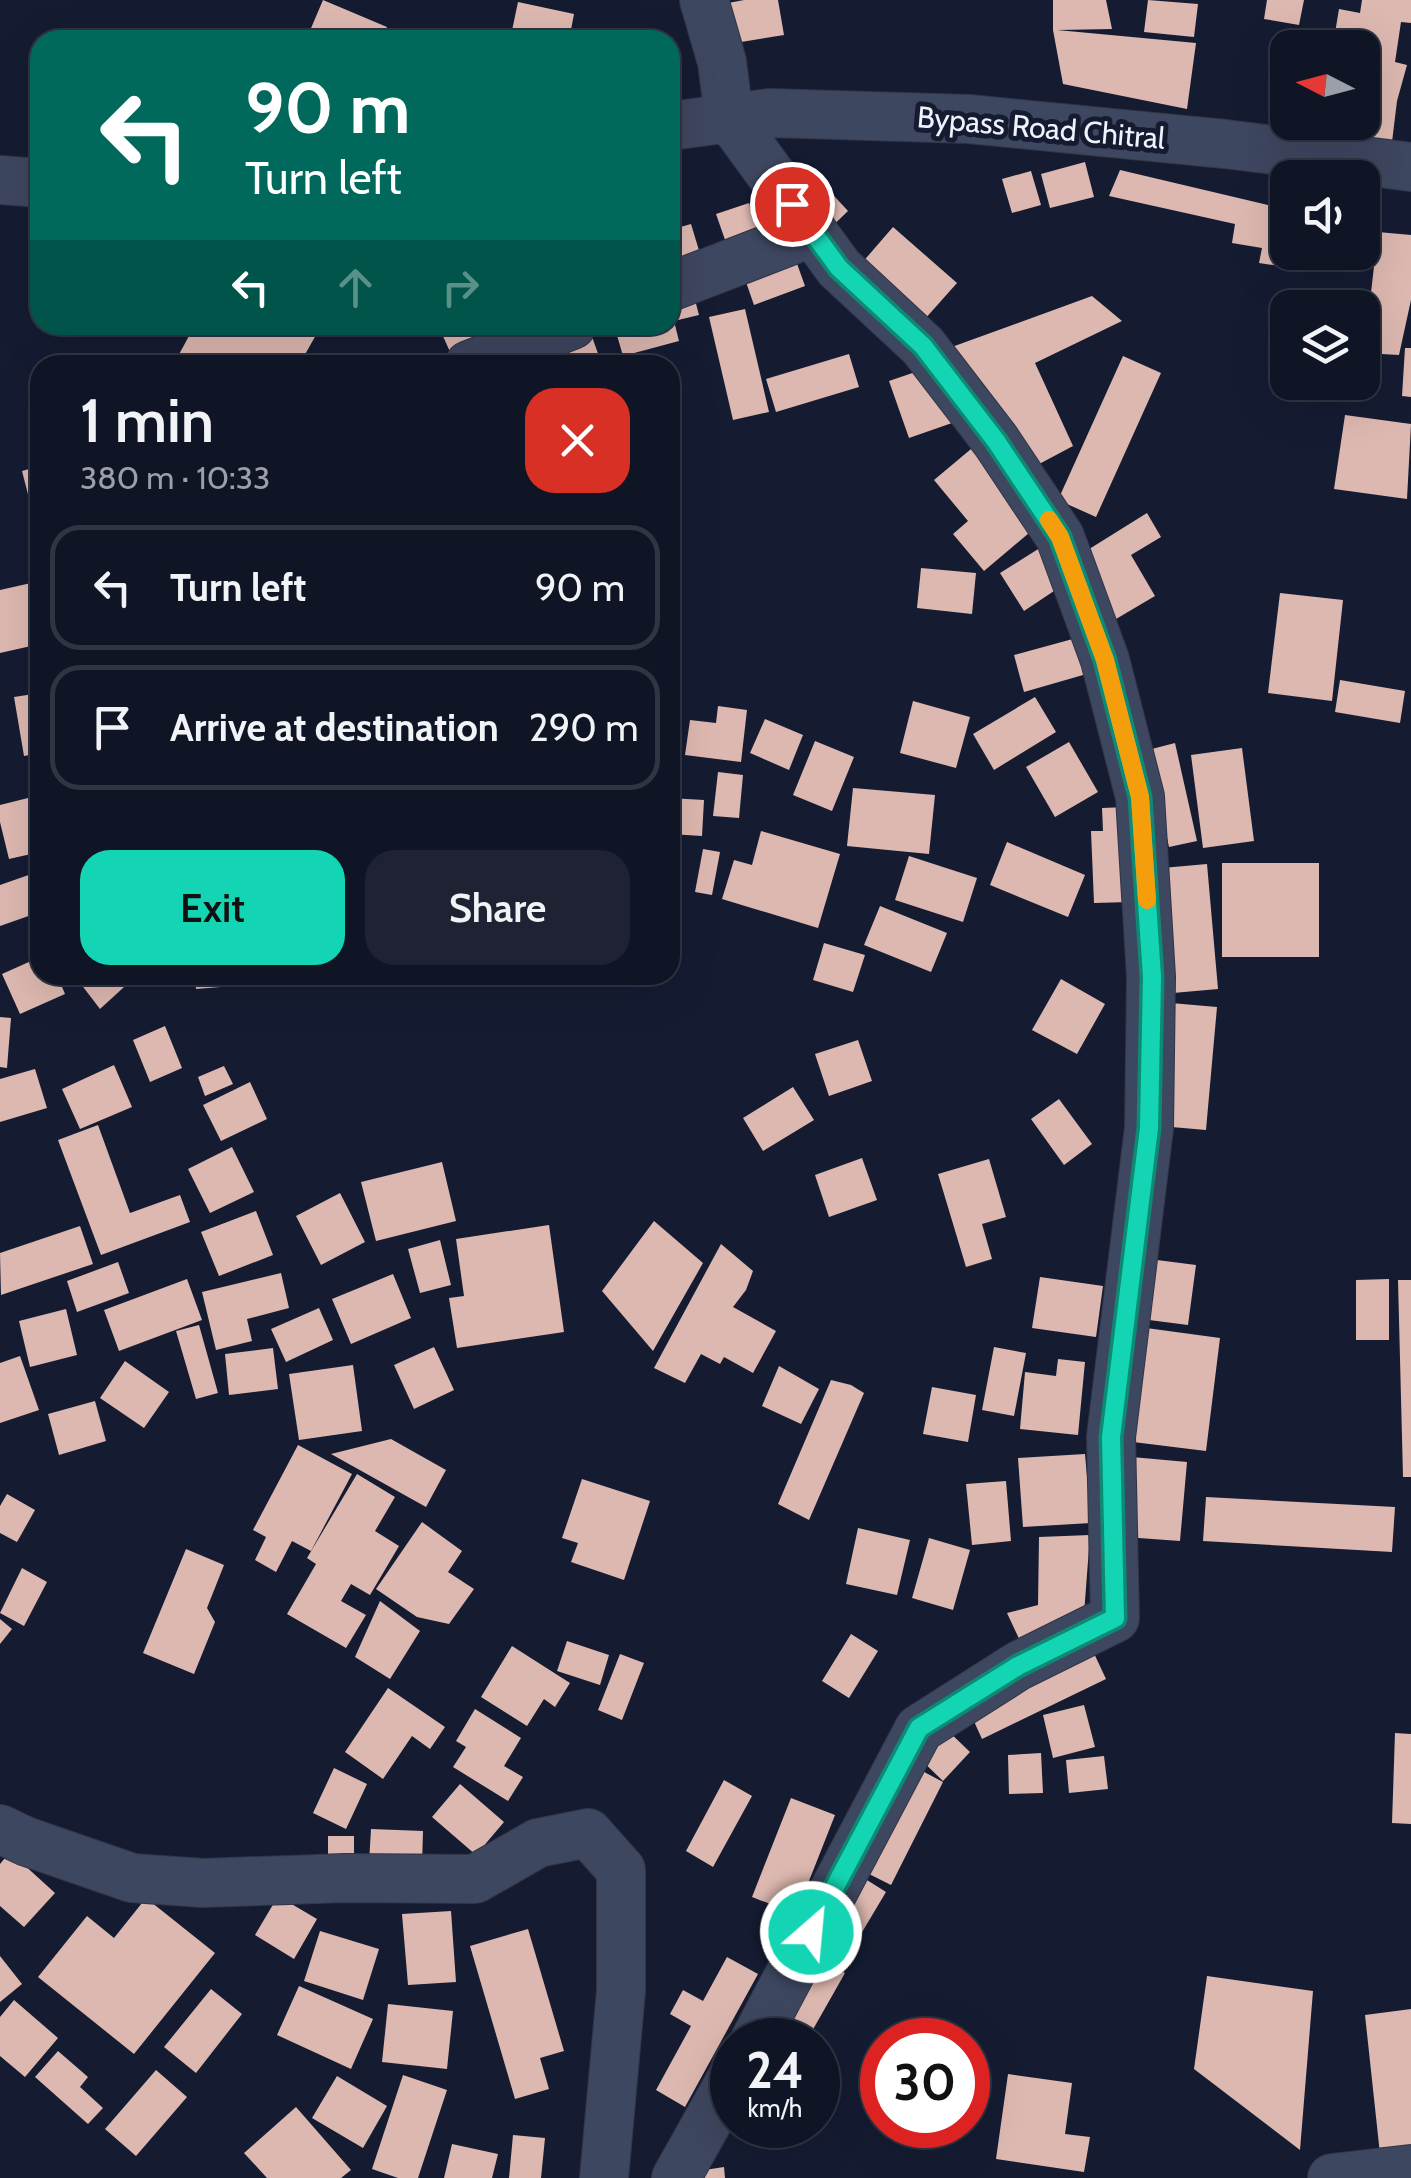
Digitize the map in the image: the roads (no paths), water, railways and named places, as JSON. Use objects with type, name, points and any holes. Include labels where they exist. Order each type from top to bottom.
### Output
[{"type":"street","points":[[704,0],[722,62],[729,117],[839,268],[923,346],[996,441],[1060,537],[1105,660],[1140,797],[1152,977],[1149,1128],[1111,1437],[1115,1618],[1018,1666],[919,1728],[767,2018]]},
{"type":"street","name":"Bypass Road Chitral","points":[[680,124],[769,113],[969,119],[1411,167]]},
{"type":"street","points":[[0,180],[30,182]]},
{"type":"street","points":[[680,284],[812,232]]},
{"type":"street","points":[[495,355],[546,335]]},
{"type":"street","points":[[0,1829],[25,1842],[132,1878],[203,1883],[474,1879],[538,1843],[588,1833],[621,1870],[621,1991],[604,2178]]},
{"type":"street","points":[[676,2178],[710,2117]]},
{"type":"street","points":[[1332,2178],[1411,2170]]}]
